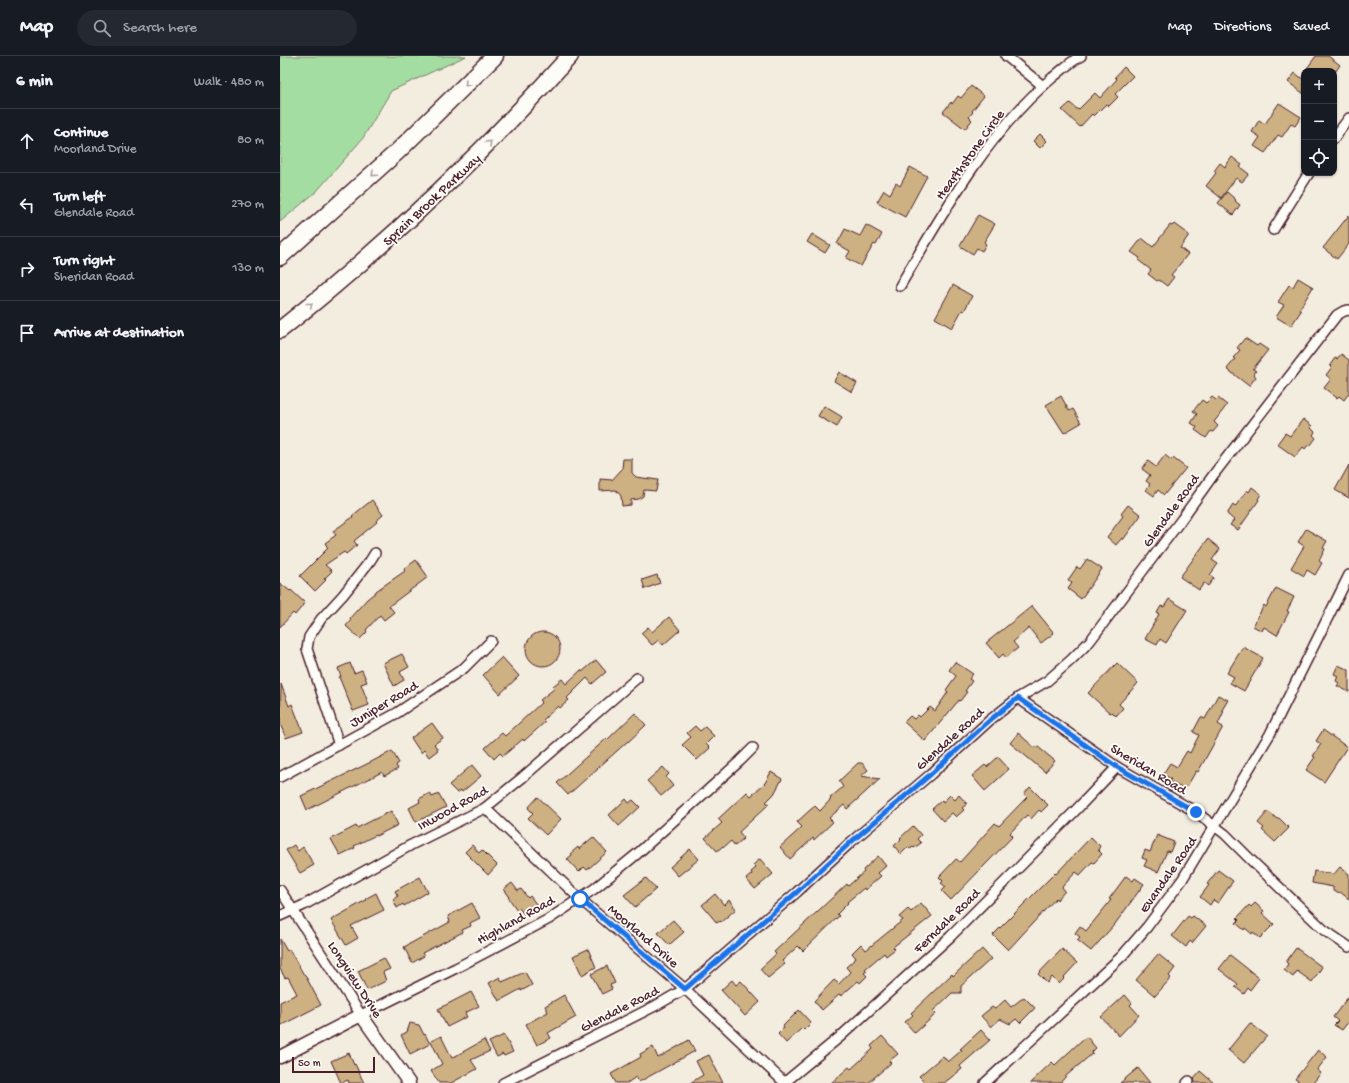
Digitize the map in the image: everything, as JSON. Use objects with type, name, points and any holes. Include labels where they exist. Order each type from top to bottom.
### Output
[{"type":"highway","points":[[280,257],[398,152],[495,56]]},
{"type":"highway","name":"Sprain Brook Parkway","points":[[280,330],[354,269],[425,206],[502,130],[570,56]]},
{"type":"street","points":[[1006,56],[1043,86]]},
{"type":"street","name":"Hearthstone Circle","points":[[900,286],[942,214],[986,150],[1012,117],[1043,86],[1081,56]]},
{"type":"street","points":[[1337,134],[1349,118]]},
{"type":"street","points":[[1273,230],[1307,176]]},
{"type":"street","name":"Glendale Road","points":[[503,1083],[657,1005],[685,989],[797,892],[851,842],[931,774],[990,720],[1018,698],[1047,681],[1071,660],[1090,641],[1214,474],[1333,321],[1338,315],[1349,310]]},
{"type":"street","points":[[339,745],[307,649],[309,637],[321,618],[344,595],[370,562],[375,553]]},
{"type":"street","name":"Evandale Road","points":[[985,1083],[1122,956],[1147,927],[1182,880],[1270,734],[1349,575]]},
{"type":"street","name":"Juniper Road","points":[[280,777],[397,713],[464,668],[490,641]]},
{"type":"street","name":"Inwood Road","points":[[280,916],[304,905],[411,845],[485,808],[637,678]]},
{"type":"street","name":"Sheridan Road","points":[[1018,698],[1117,767],[1196,812],[1225,834],[1324,930],[1349,947]]},
{"type":"street","name":"Highland Road","points":[[280,1057],[549,920],[594,889],[637,854],[753,748]]},
{"type":"street","name":"Ferndale Road","points":[[785,1083],[841,1036],[950,937],[1117,767]]},
{"type":"street","name":"Moorland Drive","points":[[485,808],[580,899],[685,989],[785,1083]]},
{"type":"street","name":"Longview Drive","points":[[280,890],[361,1015],[409,1083]]},
{"type":"green space","points":[[280,56],[466,56],[391,91],[363,138],[317,191],[280,222]]},
{"type":"building","points":[[1316,56],[1328,56],[1340,65],[1337,70],[1337,68],[1307,68]]},
{"type":"building","points":[[1124,67],[1133,76],[1115,94],[1118,97],[1109,106],[1106,104],[1094,116],[1092,114],[1080,127],[1062,110],[1070,103],[1078,110],[1095,93],[1100,98],[1117,79],[1115,77]]},
{"type":"building","points":[[1295,73],[1301,78],[1301,92],[1288,82]]},
{"type":"building","points":[[971,86],[984,96],[972,111],[973,112],[969,117],[972,120],[965,129],[943,112],[958,96],[961,98]]},
{"type":"building","points":[[1279,103],[1301,117],[1295,126],[1291,124],[1282,137],[1278,135],[1265,153],[1254,146],[1260,137],[1252,132],[1259,120],[1265,124]]},
{"type":"building","points":[[1040,134],[1047,141],[1040,148],[1033,141]]},
{"type":"building","points":[[1232,157],[1242,165],[1240,167],[1249,174],[1242,182],[1236,178],[1221,198],[1206,186],[1216,173],[1214,171],[1220,163],[1225,167]]},
{"type":"building","points":[[910,167],[927,176],[905,217],[877,202],[884,190],[890,194],[896,183],[900,186]]},
{"type":"building","points":[[1227,192],[1240,205],[1233,215],[1218,203]]},
{"type":"building","points":[[978,215],[995,224],[984,242],[986,244],[982,251],[977,248],[973,254],[960,246]]},
{"type":"building","points":[[1349,215],[1349,244],[1337,259],[1323,248]]},
{"type":"building","points":[[1174,224],[1189,235],[1180,248],[1188,254],[1171,275],[1174,277],[1167,286],[1148,274],[1151,270],[1138,260],[1140,258],[1131,252],[1142,238],[1153,247],[1170,225],[1172,226]]},
{"type":"building","points":[[866,225],[882,234],[876,245],[874,244],[861,266],[846,258],[850,251],[837,244],[845,229],[860,236]]},
{"type":"building","points":[[812,234],[830,245],[825,253],[807,242]]},
{"type":"building","points":[[1298,278],[1313,287],[1299,310],[1301,311],[1291,326],[1276,317],[1284,305],[1278,302],[1289,285],[1293,287]]},
{"type":"building","points":[[953,285],[972,296],[952,328],[935,318]]},
{"type":"building","points":[[1245,338],[1257,346],[1259,344],[1268,350],[1253,369],[1256,371],[1254,374],[1256,377],[1249,386],[1227,369],[1235,359],[1233,358],[1240,350],[1237,348]]},
{"type":"building","points":[[1341,354],[1349,360],[1349,393],[1344,400],[1339,396],[1337,398],[1324,388],[1331,379],[1326,375],[1332,367],[1330,365],[1335,358],[1337,359]]},
{"type":"building","points":[[839,372],[857,383],[852,392],[834,381]]},
{"type":"building","points":[[1061,396],[1069,411],[1073,409],[1081,423],[1064,433],[1046,405]]},
{"type":"building","points":[[1212,397],[1216,400],[1218,398],[1227,405],[1214,422],[1218,426],[1213,432],[1211,431],[1206,438],[1195,430],[1197,427],[1191,423],[1197,414],[1193,411],[1202,400],[1206,403]]},
{"type":"building","points":[[824,406],[842,417],[837,427],[818,416]]},
{"type":"building","points":[[1303,419],[1312,426],[1311,428],[1315,432],[1313,435],[1316,438],[1310,446],[1308,445],[1305,449],[1303,447],[1295,457],[1277,444],[1285,433],[1290,436]]},
{"type":"building","points":[[1165,455],[1171,460],[1173,458],[1186,468],[1164,495],[1158,490],[1154,496],[1146,490],[1150,484],[1146,481],[1150,475],[1142,469],[1148,461],[1156,467]]},
{"type":"building","points":[[623,459],[632,459],[632,473],[636,477],[658,480],[656,491],[644,490],[643,496],[639,499],[631,500],[631,505],[622,506],[621,496],[616,490],[600,491],[600,479],[612,480],[622,469]]},
{"type":"building","points":[[1349,465],[1349,498],[1335,490]]},
{"type":"building","points":[[1252,487],[1261,494],[1258,499],[1259,500],[1238,530],[1230,525],[1234,520],[1227,514],[1233,505],[1235,507],[1247,490],[1249,492]]},
{"type":"building","points":[[372,500],[383,515],[376,521],[377,522],[354,541],[357,545],[346,554],[344,552],[325,565],[332,571],[324,579],[326,580],[315,591],[300,576],[328,548],[325,543],[336,535],[333,531],[353,517],[352,516]]},
{"type":"building","points":[[1128,505],[1141,515],[1123,540],[1122,538],[1116,545],[1107,537],[1123,516],[1121,514]]},
{"type":"building","points":[[1306,529],[1327,541],[1319,561],[1322,563],[1315,575],[1307,570],[1304,576],[1291,568],[1304,546],[1298,542]]},
{"type":"building","points":[[1208,539],[1220,549],[1212,560],[1218,564],[1210,575],[1214,578],[1208,586],[1204,583],[1199,590],[1180,577]]},
{"type":"building","points":[[1087,559],[1102,569],[1081,599],[1068,589],[1072,583],[1068,580],[1077,567],[1080,569]]},
{"type":"building","points":[[416,560],[428,577],[389,606],[394,612],[384,620],[380,615],[360,639],[346,626],[351,620],[350,618],[376,591],[405,571],[404,569]]},
{"type":"building","points":[[657,575],[660,583],[645,589],[642,580]]},
{"type":"building","points":[[280,583],[290,591],[291,590],[305,603],[295,615],[293,613],[280,627]]},
{"type":"building","points":[[1276,588],[1294,597],[1287,611],[1289,612],[1277,635],[1264,627],[1262,631],[1253,626],[1264,605],[1266,607]]},
{"type":"building","points":[[1169,599],[1187,610],[1166,643],[1160,639],[1157,645],[1145,639],[1159,614],[1157,613],[1161,606],[1164,607]]},
{"type":"building","points":[[1032,606],[1054,633],[1041,643],[1029,628],[1013,642],[1018,648],[1006,658],[1003,654],[999,658],[986,643]]},
{"type":"building","points":[[669,617],[680,630],[663,645],[659,640],[652,645],[641,633],[648,627],[652,632]]},
{"type":"building","points":[[543,632],[555,637],[560,649],[555,661],[543,666],[531,661],[526,649],[531,637]]},
{"type":"building","points":[[1243,647],[1263,658],[1244,691],[1230,683],[1234,677],[1227,673]]},
{"type":"building","points":[[402,654],[409,667],[400,672],[404,680],[394,686],[383,663]]},
{"type":"building","points":[[502,657],[519,676],[500,694],[483,675]]},
{"type":"building","points":[[596,660],[606,672],[592,684],[587,678],[567,698],[569,700],[560,708],[558,706],[543,720],[545,722],[524,741],[523,739],[503,756],[500,753],[494,759],[485,748],[502,733],[505,736],[542,702],[540,700],[555,688],[553,686],[562,679],[566,684],[581,670],[582,672]]},
{"type":"building","points":[[955,662],[973,674],[969,679],[972,681],[965,691],[967,692],[960,701],[959,700],[925,741],[904,722],[910,716],[914,719],[918,715],[920,717],[930,707],[935,711],[948,692],[946,690],[956,676],[949,670]]},
{"type":"building","points":[[350,663],[354,673],[362,670],[367,682],[361,684],[369,705],[353,711],[339,677],[341,677],[338,668]]},
{"type":"building","points":[[1117,663],[1138,683],[1119,704],[1123,708],[1116,716],[1112,712],[1110,713],[1088,693]]},
{"type":"building","points":[[1338,665],[1349,670],[1349,692],[1337,686],[1339,683],[1336,681],[1338,676],[1334,674]]},
{"type":"building","points":[[281,684],[289,706],[292,704],[303,732],[286,738],[280,724]]},
{"type":"building","points":[[1218,695],[1228,700],[1222,710],[1224,711],[1218,724],[1223,727],[1198,772],[1196,771],[1185,790],[1169,781],[1171,779],[1163,774],[1170,763],[1177,767],[1187,751],[1190,753],[1199,735],[1193,732],[1201,717],[1205,719]]},
{"type":"building","points":[[635,713],[646,725],[568,795],[557,783],[606,739],[607,740]]},
{"type":"building","points":[[432,723],[443,738],[434,744],[438,750],[429,757],[424,750],[421,753],[411,738]]},
{"type":"building","points":[[695,726],[700,731],[705,727],[714,736],[706,744],[710,748],[697,760],[682,745],[691,737],[687,733]]},
{"type":"building","points":[[1323,730],[1347,747],[1324,782],[1306,770],[1315,757],[1313,756],[1321,744],[1316,741]]},
{"type":"building","points":[[1018,733],[1035,748],[1037,746],[1055,761],[1045,772],[1010,743]]},
{"type":"building","points":[[392,751],[399,763],[396,765],[398,769],[384,776],[382,772],[307,810],[301,796]]},
{"type":"building","points":[[998,757],[1009,769],[985,791],[972,776],[985,765],[987,767]]},
{"type":"building","points":[[858,763],[862,763],[868,770],[861,776],[880,779],[847,809],[844,805],[829,818],[833,822],[814,840],[813,838],[790,859],[780,847],[802,827],[797,822],[815,806],[820,811],[831,799],[830,798],[843,787],[839,781]]},
{"type":"building","points":[[472,765],[481,776],[462,792],[461,790],[457,793],[449,785]]},
{"type":"building","points":[[663,767],[669,774],[666,777],[673,786],[661,796],[647,781]]},
{"type":"building","points":[[771,772],[782,779],[774,794],[766,802],[769,804],[739,832],[744,838],[735,846],[731,841],[717,851],[705,838],[722,823],[718,819],[747,792],[751,796],[765,783]]},
{"type":"building","points":[[1030,787],[1048,805],[1041,812],[1039,810],[1031,819],[1027,815],[1010,833],[1013,836],[951,900],[942,891],[946,887],[941,883],[943,881],[939,877],[956,859],[960,862],[995,823],[999,826],[1027,797],[1024,794]]},
{"type":"building","points":[[430,793],[432,797],[439,794],[446,807],[416,822],[409,808],[420,802],[419,799]]},
{"type":"building","points":[[950,795],[955,800],[959,795],[967,804],[962,808],[964,810],[956,817],[952,813],[943,821],[932,809],[942,800],[943,802]]},
{"type":"building","points":[[538,797],[561,819],[546,835],[528,818],[533,813],[528,808]]},
{"type":"building","points":[[626,799],[629,803],[633,800],[640,807],[619,826],[609,815]]},
{"type":"building","points":[[391,811],[398,825],[354,846],[355,848],[340,855],[331,839],[356,826],[357,828]]},
{"type":"building","points":[[1268,811],[1277,819],[1279,818],[1289,828],[1275,842],[1262,830],[1264,828],[1258,823]]},
{"type":"building","points":[[913,826],[921,835],[917,839],[921,843],[914,848],[913,847],[910,849],[908,847],[901,854],[894,846]]},
{"type":"building","points":[[1157,835],[1174,842],[1170,852],[1167,851],[1158,872],[1144,866],[1147,860],[1142,858],[1145,850],[1150,852]]},
{"type":"building","points":[[593,837],[607,852],[587,870],[584,867],[579,872],[567,859],[578,847],[579,849]]},
{"type":"building","points":[[1091,837],[1100,846],[1098,850],[1102,854],[1080,875],[1076,872],[1062,887],[1065,891],[1057,900],[1056,898],[1008,950],[993,935],[1055,873],[1056,874]]},
{"type":"building","points":[[294,845],[298,851],[303,847],[314,865],[300,873],[286,850]]},
{"type":"building","points":[[472,845],[479,853],[482,850],[497,865],[488,875],[465,852]]},
{"type":"building","points":[[690,849],[699,859],[678,876],[670,867]]},
{"type":"building","points":[[878,856],[886,866],[878,873],[881,876],[865,890],[864,888],[847,902],[848,903],[837,914],[839,916],[803,951],[798,946],[782,961],[785,964],[768,978],[760,969],[776,954],[774,952],[847,884],[848,886],[864,872],[863,870]]},
{"type":"building","points":[[760,859],[773,874],[755,889],[746,879],[756,868],[753,865]]},
{"type":"building","points":[[1340,867],[1349,874],[1349,899],[1340,892],[1337,893],[1333,891],[1333,887],[1312,883],[1314,871],[1334,874]]},
{"type":"building","points":[[1218,870],[1233,881],[1218,903],[1213,900],[1210,905],[1200,897],[1209,885],[1207,884]]},
{"type":"building","points":[[1126,876],[1133,881],[1135,878],[1144,884],[1115,924],[1091,951],[1077,940],[1080,937],[1075,933],[1080,926],[1086,931],[1111,900],[1109,899]]},
{"type":"building","points":[[420,877],[428,892],[404,906],[403,904],[397,908],[393,899],[398,896],[395,891]]},
{"type":"building","points":[[646,878],[656,889],[635,907],[624,895]]},
{"type":"building","points":[[512,883],[518,891],[521,889],[528,898],[530,896],[537,905],[524,915],[519,908],[517,910],[504,889]]},
{"type":"building","points":[[376,893],[384,910],[351,926],[358,938],[346,945],[331,920]]},
{"type":"building","points":[[715,894],[724,905],[729,900],[736,909],[721,922],[720,921],[717,923],[702,905]]},
{"type":"building","points":[[472,903],[480,918],[470,923],[471,926],[462,930],[463,932],[422,953],[424,956],[412,963],[404,947],[450,922],[448,916]]},
{"type":"building","points":[[921,903],[932,916],[893,947],[895,949],[886,956],[884,953],[865,969],[867,971],[864,973],[867,976],[860,983],[858,981],[822,1010],[814,1001],[834,980],[839,984],[850,972],[846,967],[856,958],[852,953],[861,944],[866,950],[903,920],[899,917],[908,909],[911,912]]},
{"type":"building","points":[[1255,903],[1264,911],[1262,913],[1274,924],[1260,938],[1245,928],[1244,930],[1236,923],[1239,920],[1237,918],[1249,905],[1251,907]]},
{"type":"building","points":[[1188,916],[1191,918],[1193,916],[1206,926],[1192,943],[1190,941],[1186,947],[1172,936]]},
{"type":"building","points":[[673,920],[684,932],[669,945],[658,933]]},
{"type":"building","points":[[280,939],[287,951],[289,949],[321,1005],[280,1026],[280,1002],[297,994],[288,977],[285,978],[280,969]]},
{"type":"building","points":[[1296,948],[1322,967],[1312,982],[1297,971],[1293,977],[1284,970],[1288,964],[1286,962]]},
{"type":"building","points":[[588,949],[596,967],[582,975],[573,956]]},
{"type":"building","points":[[982,949],[991,959],[961,986],[961,993],[952,993],[933,1011],[936,1014],[915,1033],[905,1022],[913,1015],[911,1013],[952,974],[953,976]]},
{"type":"building","points":[[1062,949],[1077,963],[1059,984],[1052,977],[1047,983],[1038,974]]},
{"type":"building","points":[[1158,954],[1175,968],[1169,976],[1171,978],[1155,996],[1136,980]]},
{"type":"building","points":[[1230,955],[1259,978],[1250,990],[1248,988],[1244,994],[1235,987],[1238,984],[1219,969]]},
{"type":"building","points":[[384,958],[390,969],[383,972],[386,981],[367,990],[358,971]]},
{"type":"building","points":[[607,966],[615,983],[610,985],[612,989],[602,994],[591,974]]},
{"type":"building","points":[[525,972],[532,985],[499,1001],[489,983],[500,977],[502,982]]},
{"type":"building","points":[[732,980],[736,985],[741,981],[760,1002],[745,1016],[721,990]]},
{"type":"building","points":[[471,992],[479,1006],[465,1013],[467,1017],[447,1027],[438,1009]]},
{"type":"building","points":[[564,995],[576,1017],[548,1033],[551,1038],[537,1045],[526,1024],[548,1012],[545,1006]]},
{"type":"building","points":[[1125,995],[1132,1003],[1130,1005],[1139,1015],[1119,1036],[1101,1017]]},
{"type":"building","points":[[1349,996],[1349,1021],[1342,1030],[1334,1025],[1338,1021],[1333,1017]]},
{"type":"building","points":[[1024,997],[1035,1008],[1020,1023],[1016,1019],[1010,1024],[1000,1019],[991,1027],[981,1016],[992,1007],[995,1009],[1005,1000],[1011,1007]]},
{"type":"building","points":[[799,1010],[811,1023],[804,1030],[802,1028],[786,1043],[778,1034],[784,1028],[783,1026]]},
{"type":"building","points":[[410,1023],[419,1025],[430,1044],[410,1054],[401,1035],[407,1032]]},
{"type":"building","points":[[1250,1023],[1267,1036],[1244,1063],[1228,1050]]},
{"type":"building","points":[[981,1030],[990,1040],[960,1066],[962,1069],[944,1083],[926,1083],[919,1076],[943,1056],[948,1062]]},
{"type":"building","points":[[504,1035],[513,1052],[497,1057],[489,1042]]},
{"type":"building","points":[[441,1036],[452,1058],[484,1040],[490,1051],[471,1060],[477,1069],[451,1083],[439,1083],[431,1071],[442,1064],[431,1041]]},
{"type":"building","points":[[882,1036],[898,1054],[889,1061],[891,1063],[868,1083],[831,1083],[849,1067],[851,1069],[873,1049],[871,1046]]},
{"type":"building","points":[[1087,1037],[1096,1048],[1092,1052],[1093,1053],[1060,1083],[1030,1083],[1052,1062],[1055,1065]]},
{"type":"building","points":[[689,1040],[695,1051],[639,1082],[636,1077],[627,1083],[616,1083],[611,1074],[641,1057],[640,1054],[653,1047],[658,1058]]},
{"type":"building","points":[[1318,1050],[1327,1057],[1317,1070],[1321,1073],[1313,1083],[1301,1083],[1295,1079]]},
{"type":"building","points":[[349,1053],[364,1083],[349,1083],[348,1080],[341,1083],[331,1061]]},
{"type":"building","points":[[709,1055],[723,1083],[690,1083],[703,1075],[696,1061]]},
{"type":"building","points":[[1138,1068],[1150,1083],[1120,1083]]},
{"type":"building","points":[[1200,1071],[1214,1083],[1195,1083],[1194,1078]]},
{"type":"route","points":[[580,899],[685,989],[797,892],[851,842],[931,774],[990,720],[1018,698],[1117,767],[1196,812]]}]
